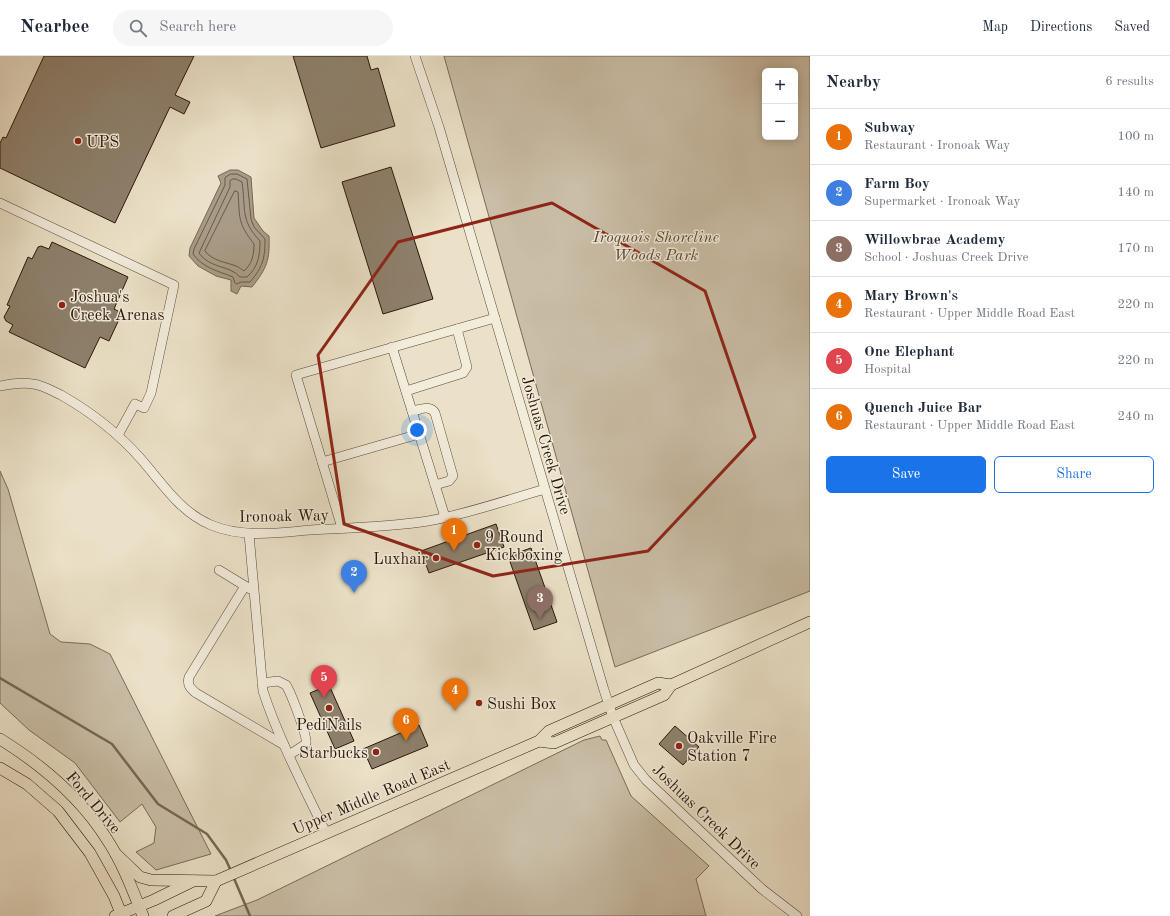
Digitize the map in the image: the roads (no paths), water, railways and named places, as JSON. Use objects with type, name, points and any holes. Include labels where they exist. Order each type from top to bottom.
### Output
[{"type":"main road","name":"Upper Middle Road East","points":[[539,741],[554,743],[664,695],[671,685],[810,622]]},
{"type":"main road","name":"Upper Middle Road East","points":[[119,915],[141,911],[196,880],[218,880],[539,741],[549,731],[658,683],[671,685]]},
{"type":"main road","name":"Ford Drive","points":[[0,739],[44,769],[67,790],[88,814],[108,840],[116,854],[141,911]]},
{"type":"main road","points":[[0,768],[27,784],[58,811],[90,854],[114,896],[119,915]]},
{"type":"main road","points":[[116,854],[140,877],[152,880],[196,880]]},
{"type":"main road","points":[[173,916],[206,901],[218,880]]},
{"type":"street","name":"Joshuas Creek Drive","points":[[415,56],[439,126],[580,614],[608,705],[634,765],[646,780],[762,889],[797,916]]},
{"type":"street","points":[[0,203],[174,285],[151,393],[144,408],[135,404],[118,435]]},
{"type":"street","points":[[342,528],[296,375],[494,318]]},
{"type":"street","points":[[406,390],[463,373],[466,370],[467,367],[457,329]]},
{"type":"street","points":[[392,347],[445,517]]},
{"type":"street","name":"Ironoak Way","points":[[0,386],[20,383],[34,384],[50,389],[78,405],[98,418],[118,435],[176,500],[188,511],[210,525],[231,531],[249,534],[404,524],[428,521],[475,510],[545,489]]},
{"type":"street","points":[[412,412],[429,408],[435,413],[453,476],[449,481],[435,485]]},
{"type":"street","points":[[322,462],[419,434]]},
{"type":"street","points":[[249,534],[262,683],[267,705],[284,745],[326,833]]},
{"type":"street","points":[[219,570],[255,591]]},
{"type":"street","points":[[245,586],[189,677],[188,682],[189,686],[196,693],[284,745]]},
{"type":"street","points":[[262,683],[278,681],[286,685],[303,727],[307,741],[306,744],[289,755]]},
{"type":"water","points":[[230,170],[238,170],[251,177],[254,218],[263,231],[269,236],[268,258],[264,269],[252,287],[241,286],[237,294],[231,291],[231,280],[216,276],[198,266],[189,256],[190,248],[221,183],[218,176]]},
{"type":"waterway","points":[[0,678],[112,744],[158,804],[207,834],[226,860],[231,871]]},
{"type":"waterway","points":[[233,876],[250,916]]},
{"type":"place","name":"UPS","points":[[78,141]]},
{"type":"place","name":"Joshua's Creek Arenas","points":[[62,305]]},
{"type":"place","name":"9 Round Kickboxing","points":[[477,545]]},
{"type":"place","name":"Subway","points":[[454,551]]},
{"type":"place","name":"Luxhair","points":[[436,558]]},
{"type":"place","name":"Farm Boy","points":[[354,593]]},
{"type":"place","name":"Willowbrae Academy","points":[[540,619]]},
{"type":"place","name":"One Elephant","points":[[324,698]]},
{"type":"place","name":"Sushi Box","points":[[479,703]]},
{"type":"place","name":"PediNails","points":[[329,708]]},
{"type":"place","name":"Mary Brown's","points":[[455,711]]},
{"type":"place","name":"Quench Juice Bar","points":[[406,741]]},
{"type":"place","name":"Oakville Fire Station 7","points":[[679,746]]},
{"type":"place","name":"Starbucks","points":[[376,752]]},
{"type":"park label","name":"Iroquois Shoreline Woods Park","points":[[656,245]]}]
